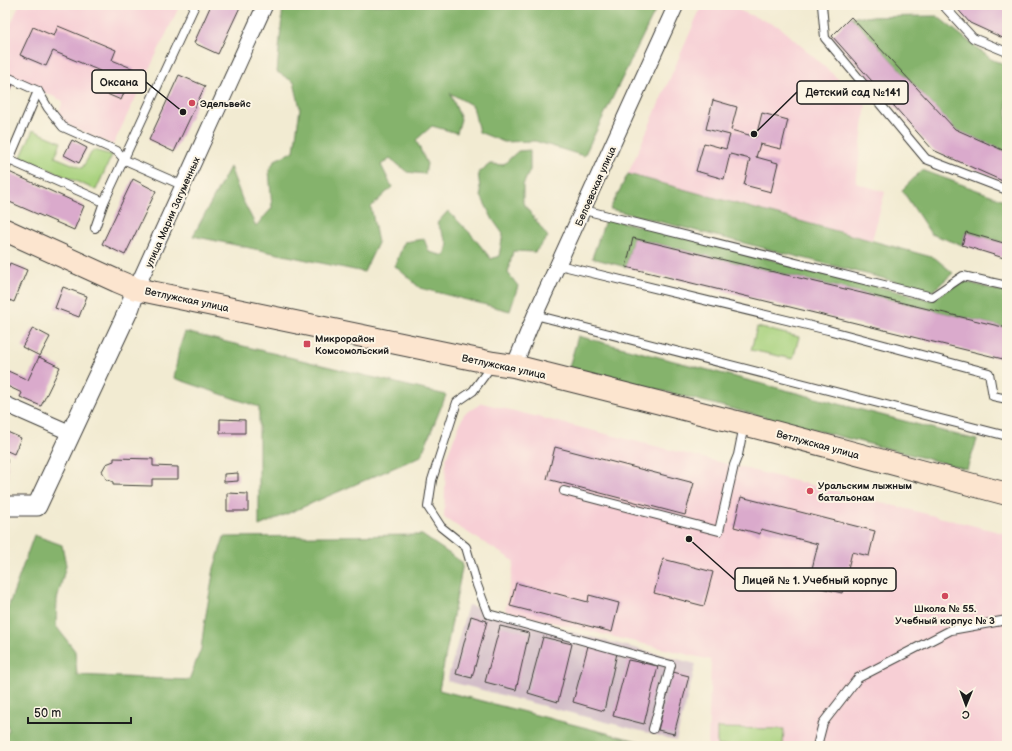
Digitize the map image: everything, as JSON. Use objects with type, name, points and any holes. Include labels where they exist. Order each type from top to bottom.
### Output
[{"type":"main road","name":"Ветлужская улица","points":[[5,230],[117,281],[136,288],[503,365],[744,424],[1007,494]]},
{"type":"street","name":"улица Марии Загуменных","points":[[5,506],[37,506],[130,307],[136,288],[184,186],[265,5]]},
{"type":"street","name":"Белоевская улица","points":[[503,365],[535,315],[676,5]]},
{"type":"street","points":[[5,404],[71,433]]},
{"type":"lane","points":[[95,228],[104,202],[125,160],[195,5]]},
{"type":"lane","points":[[822,5],[825,38],[926,159],[1007,190]]},
{"type":"lane","points":[[943,5],[973,38],[1007,52]]},
{"type":"lane","points":[[5,76],[38,91],[48,108],[63,128],[117,151],[125,160],[184,186]]},
{"type":"lane","points":[[5,169],[38,91]]},
{"type":"lane","points":[[9,160],[104,202]]},
{"type":"lane","points":[[584,210],[932,297],[963,276],[1007,286]]},
{"type":"lane","points":[[559,265],[828,330],[989,373],[994,396],[1007,399]]},
{"type":"lane","points":[[535,315],[1007,436]]},
{"type":"lane","points":[[503,365],[473,391],[457,402],[432,480],[428,507],[441,527],[466,546],[477,585],[488,614],[671,665],[652,729]]},
{"type":"lane","points":[[564,491],[719,531],[734,465],[738,455],[744,424]]},
{"type":"lane","points":[[817,746],[823,723],[858,678],[951,630],[1007,620]]},
{"type":"shaded area","points":[[19,5],[180,5],[113,145],[57,120],[63,101],[5,74],[5,38]]},
{"type":"shaded area","points":[[702,5],[726,5],[780,27],[866,104],[856,183],[885,192],[872,240],[628,174]]},
{"type":"shaded area","points":[[482,403],[1007,534],[1007,746],[708,746],[711,660],[505,611],[514,561],[444,518],[446,458],[464,414]]},
{"type":"shaded area","points":[[468,605],[696,664],[676,740],[447,681]]},
{"type":"green space","points":[[283,5],[658,5],[584,156],[535,141],[504,142],[479,132],[473,106],[450,93],[461,119],[457,133],[432,126],[416,140],[427,164],[425,174],[407,172],[390,158],[381,165],[392,187],[371,207],[378,243],[364,272],[193,236],[230,167],[242,199],[256,226],[272,208],[269,170],[275,160],[294,151],[300,108],[294,82],[277,72]]},
{"type":"green space","points":[[937,16],[991,59],[1007,66],[1007,152],[955,129],[851,17]]},
{"type":"green space","points":[[33,130],[61,142],[55,157],[82,168],[93,150],[112,155],[96,190],[21,157]]},
{"type":"green space","points":[[530,150],[530,170],[523,185],[523,203],[548,237],[535,252],[513,251],[508,273],[518,286],[510,311],[420,288],[395,266],[404,242],[424,239],[429,252],[445,256],[448,244],[437,223],[448,211],[471,234],[491,259],[499,256],[503,234],[493,220],[481,196],[478,173],[490,164],[503,165],[518,151]]},
{"type":"green space","points":[[922,170],[1007,201],[1007,244],[966,232],[962,245],[931,234],[902,190]]},
{"type":"green space","points":[[628,174],[935,258],[953,273],[933,291],[610,209]]},
{"type":"green space","points":[[606,218],[931,300],[963,281],[1007,293],[1007,328],[633,238],[626,267],[592,258]]},
{"type":"green space","points":[[757,327],[799,337],[793,359],[751,350]]},
{"type":"green space","points":[[185,332],[446,395],[421,456],[259,526],[259,407],[174,378],[179,349]]},
{"type":"green space","points":[[578,336],[977,440],[967,469],[569,367]]},
{"type":"green space","points":[[34,535],[62,545],[66,565],[57,600],[56,626],[75,651],[77,675],[189,680],[201,649],[214,568],[224,537],[422,535],[463,563],[439,690],[657,746],[5,746],[5,737],[9,730],[5,721],[5,616]]},
{"type":"green space","points":[[717,728],[784,729],[783,746],[717,746]]},
{"type":"building","points":[[211,5],[241,5],[218,54],[194,43]]},
{"type":"building","points":[[954,5],[999,5],[1007,9],[1007,40],[970,23]]},
{"type":"building","points":[[851,17],[955,129],[1007,152],[1007,183],[933,150],[832,36]]},
{"type":"building","points":[[58,26],[116,50],[112,60],[134,69],[121,100],[93,88],[100,71],[53,51],[46,66],[20,55],[33,27],[54,36]]},
{"type":"building","points":[[179,75],[205,86],[174,152],[149,140]]},
{"type":"building","points":[[5,78],[14,82],[5,102]]},
{"type":"building","points":[[713,100],[737,107],[731,130],[756,137],[762,113],[788,120],[781,149],[760,144],[756,157],[778,163],[771,192],[744,185],[750,159],[730,154],[724,179],[696,171],[704,143],[726,149],[730,135],[706,129]]},
{"type":"building","points":[[72,140],[87,148],[79,163],[64,155]]},
{"type":"building","points":[[9,172],[84,206],[74,230],[5,200],[5,181]]},
{"type":"building","points":[[133,179],[156,191],[125,255],[102,244]]},
{"type":"building","points":[[966,232],[1007,244],[1007,259],[962,245]]},
{"type":"building","points":[[633,238],[1007,328],[1007,360],[626,267]]},
{"type":"building","points":[[10,263],[27,270],[14,302],[5,298],[5,276]]},
{"type":"building","points":[[63,287],[87,296],[79,317],[55,308]]},
{"type":"building","points":[[33,328],[50,337],[40,356],[22,347]]},
{"type":"building","points":[[39,357],[60,367],[41,406],[20,397],[22,393],[5,385],[5,377],[8,371],[28,380]]},
{"type":"building","points":[[220,419],[245,420],[245,433],[220,433]]},
{"type":"building","points":[[5,431],[21,438],[14,454],[5,450]]},
{"type":"building","points":[[555,447],[694,483],[685,515],[547,479]]},
{"type":"building","points":[[5,458],[7,458],[8,484],[5,484]]},
{"type":"building","points":[[114,458],[153,459],[153,466],[178,467],[178,479],[152,479],[152,486],[113,485],[113,482],[106,479],[102,471],[106,464],[114,461]]},
{"type":"building","points":[[238,473],[238,481],[224,482],[224,474]]},
{"type":"building","points":[[227,493],[248,494],[248,511],[227,511]]},
{"type":"building","points":[[741,497],[875,531],[869,556],[852,552],[842,593],[808,585],[818,544],[761,529],[760,534],[734,527]]},
{"type":"building","points":[[663,559],[713,572],[704,606],[654,593]]},
{"type":"building","points":[[516,583],[588,602],[589,595],[619,603],[612,632],[510,606]]},
{"type":"building","points":[[471,616],[487,621],[472,678],[456,674]]},
{"type":"building","points":[[500,626],[529,633],[516,690],[485,682]]},
{"type":"building","points":[[543,637],[572,644],[558,702],[528,693]]},
{"type":"building","points":[[588,646],[617,653],[604,711],[573,702]]},
{"type":"building","points":[[628,660],[658,666],[644,724],[613,716]]},
{"type":"building","points":[[673,672],[689,676],[674,734],[658,730]]},
{"type":"place","name":"Эдельвейс","points":[[192,103]]},
{"type":"place","name":"Оксана","points":[[183,112]]},
{"type":"place","name":"Детский сад №141","points":[[754,134]]},
{"type":"place","name":"Микрорайон Комсомольский","points":[[307,344]]},
{"type":"place","name":"Уральским лыжным батальонам","points":[[810,491]]},
{"type":"place","name":"Лицей № 1. Учебный корпус","points":[[689,539]]},
{"type":"place","name":"Школа № 55. Учебный корпус № 3","points":[[945,596]]}]
